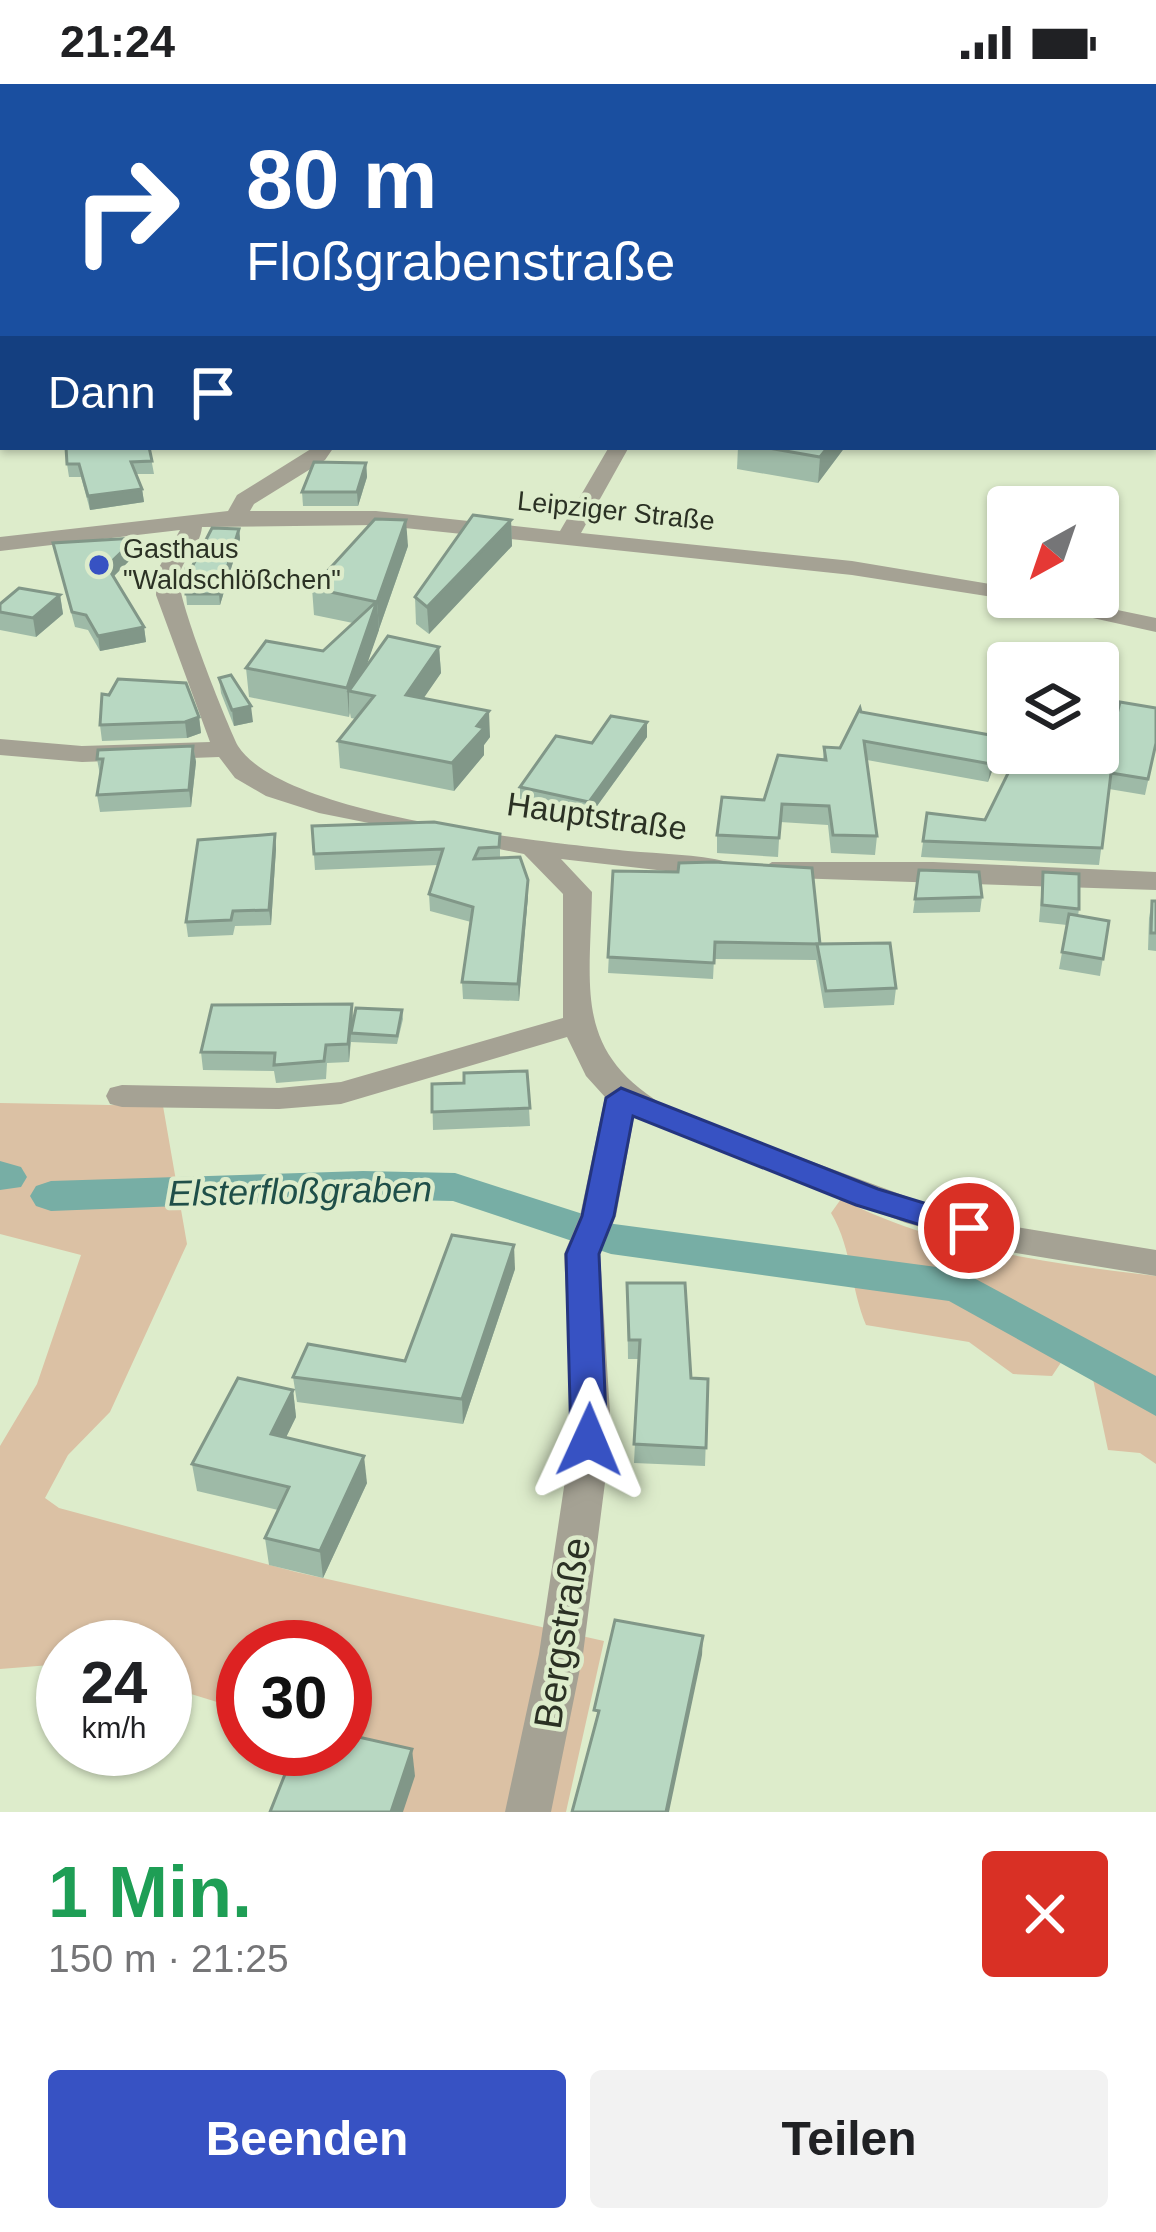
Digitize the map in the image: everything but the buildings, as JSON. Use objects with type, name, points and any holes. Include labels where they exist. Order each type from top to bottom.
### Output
[{"type":"street","points":[[236,517],[245,500],[321,450]]},
{"type":"street","points":[[568,536],[618,450]]},
{"type":"street","name":"Leipziger Straße","points":[[0,544],[236,517],[409,519],[852,568],[987,590]]},
{"type":"street","name":"Hauptstraße","points":[[190,521],[187,547],[168,572],[168,596],[225,748],[250,777],[305,801],[632,861],[753,870],[933,871],[1156,881]]},
{"type":"street","points":[[1119,617],[1156,625]]},
{"type":"street","points":[[0,746],[82,754],[225,748]]},
{"type":"street","points":[[531,845],[578,892]]},
{"type":"street","points":[[632,861],[589,881],[578,892],[576,1026],[593,1062],[621,1098],[660,1118],[918,1214],[1016,1240],[1156,1263]]},
{"type":"street","points":[[122,1096],[265,1100],[337,1094],[410,1076],[538,1032],[576,1026]]},
{"type":"street","name":"Bergstraße","points":[[528,1812],[561,1654],[587,1467],[590,1397],[582,1254],[598,1216],[621,1098]]},
{"type":"shaded area","points":[[0,1103],[163,1106],[187,1244],[110,1412],[68,1455],[45,1498],[59,1508],[296,1572],[604,1641],[566,1812],[368,1812],[355,1776],[372,1776],[372,1620],[216,1620],[216,1702],[192,1694],[192,1620],[36,1620],[36,1666],[0,1669],[0,1446],[37,1384],[81,1255],[0,1234]]},
{"type":"shaded area","points":[[841,1199],[955,1242],[1156,1276],[1156,1464],[1140,1453],[1108,1450],[1090,1365],[1062,1361],[1052,1376],[1013,1374],[969,1342],[866,1325],[831,1213]]},
{"type":"waterway","name":"Elsterfloßgraben","points":[[0,1175],[6,1177]]},
{"type":"waterway","name":"Elsterfloßgraben","points":[[51,1196],[363,1185],[455,1187],[611,1239],[959,1286],[1156,1398]]},
{"type":"place","name":"Gasthaus \"Waldschlößchen\"","points":[[99,565]]},
{"type":"route","points":[[589,1440],[582,1254],[598,1216],[621,1098],[660,1118],[867,1197],[969,1228]]}]
